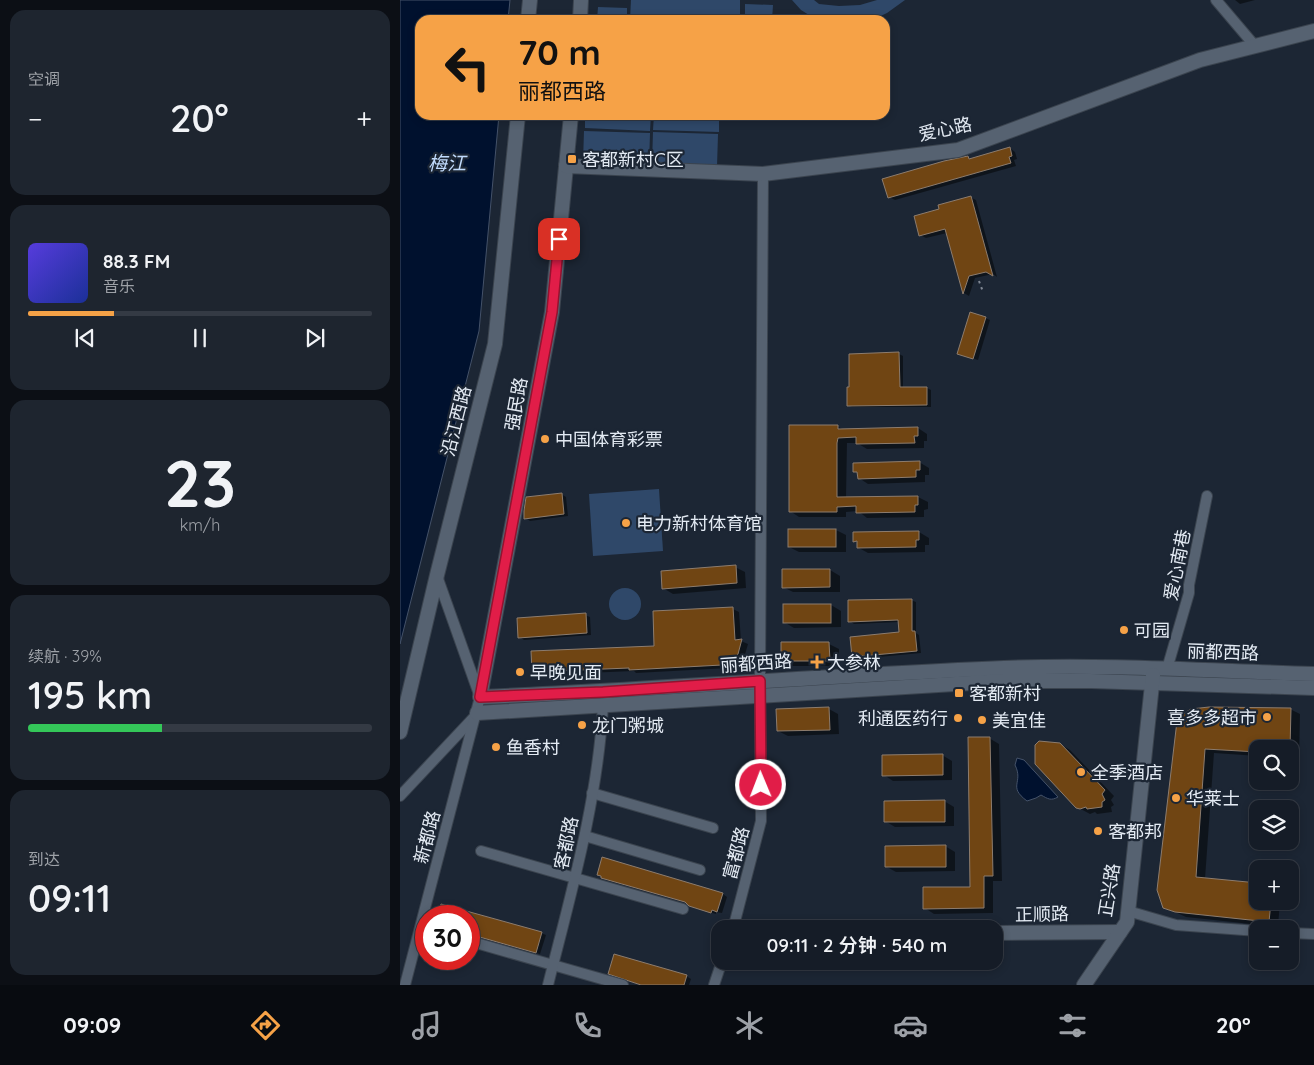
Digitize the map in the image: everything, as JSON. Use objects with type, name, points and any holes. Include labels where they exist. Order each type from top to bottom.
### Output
[{"type":"street","points":[[528,15],[530,0]]},
{"type":"street","points":[[580,15],[581,0]]},
{"type":"street","points":[[1216,0],[1255,46]]},
{"type":"street","name":"爱心路","points":[[566,166],[763,174],[958,150],[1200,60],[1314,30]]},
{"type":"street","name":"沿江西路","points":[[400,732],[495,344],[517,120]]},
{"type":"street","name":"强民路","points":[[480,697],[552,312],[571,120]]},
{"type":"street","name":"富都路","points":[[735,920],[762,822],[760,688],[763,174]]},
{"type":"street","name":"爱心南巷","points":[[1157,674],[1189,593],[1207,496]]},
{"type":"street","points":[[437,575],[480,697]]},
{"type":"street","name":"丽都西路","points":[[477,714],[603,705],[760,688],[1004,668],[1082,667],[1314,688]]},
{"type":"street","name":"丽都西路","points":[[1157,674],[1314,674]]},
{"type":"street","name":"正兴路","points":[[1084,985],[1127,922],[1157,674]]},
{"type":"street","name":"丽都西路","points":[[480,697],[760,688]]},
{"type":"street","name":"新都路","points":[[429,905],[480,697]]},
{"type":"street","name":"客都路","points":[[548,985],[585,836],[601,742],[603,705]]},
{"type":"street","points":[[400,796],[477,714]]},
{"type":"street","points":[[592,793],[713,828]]},
{"type":"street","points":[[585,836],[700,870]]},
{"type":"street","points":[[481,850],[683,909]]},
{"type":"street","points":[[1128,911],[1176,925],[1249,930]]},
{"type":"street","name":"正顺路","points":[[1003,933],[1120,932]]},
{"type":"street","points":[[1299,933],[1314,934]]},
{"type":"street","points":[[480,944],[623,985]]},
{"type":"street","name":"新都路","points":[[405,985],[415,953]]},
{"type":"street","points":[[714,985],[719,970]]},
{"type":"path","points":[[980,281],[982,292]]},
{"type":"shaded area","points":[[631,0],[740,0],[740,15],[630,15]]},
{"type":"shaded area","points":[[792,0],[814,0],[819,4],[839,6],[860,5],[877,0],[905,0],[883,15],[809,15],[801,10]]},
{"type":"shaded area","points":[[745,4],[773,5],[772,15],[745,15]]},
{"type":"shaded area","points":[[598,7],[627,8],[627,15],[597,15]]},
{"type":"shaded area","points":[[585,120],[651,120],[650,131],[585,128]]},
{"type":"shaded area","points":[[654,120],[719,120],[719,132],[653,130]]},
{"type":"shaded area","points":[[584,131],[650,133],[649,165],[583,162]]},
{"type":"shaded area","points":[[653,132],[718,134],[717,166],[652,163]]},
{"type":"shaded area","name":"电力新村体育馆","points":[[659,489],[663,551],[593,556],[589,494]]},
{"type":"shaded area","points":[[625,588],[631,589],[636,593],[640,598],[640,610],[636,615],[631,619],[625,620],[619,619],[614,615],[610,610],[609,604],[610,598],[614,593],[619,589]]},
{"type":"water","name":"梅江","points":[[400,0],[510,0],[508,15],[415,15],[415,120],[499,120],[479,331],[400,644]]},
{"type":"water","points":[[1017,758],[1024,760],[1058,797],[1049,799],[1041,795],[1027,801],[1021,796],[1017,788],[1018,776],[1015,765]]},
{"type":"building","points":[[1010,147],[1012,156],[1009,157],[1011,163],[888,198],[882,179],[944,161],[968,156],[969,159]]},
{"type":"building","points":[[971,196],[993,276],[986,272],[969,276],[963,294],[945,229],[919,236],[914,216],[939,209],[938,205]]},
{"type":"building","points":[[970,312],[986,317],[973,359],[957,354]]},
{"type":"building","points":[[899,352],[900,387],[927,387],[927,405],[847,406],[849,354]]},
{"type":"building","points":[[789,425],[838,425],[838,429],[918,427],[918,436],[914,436],[915,443],[856,444],[856,437],[838,438],[837,443],[837,497],[918,496],[918,505],[915,505],[915,512],[856,513],[856,506],[837,507],[837,512],[789,512]]},
{"type":"building","points":[[920,461],[920,470],[916,470],[916,477],[858,479],[857,472],[853,472],[853,463]]},
{"type":"building","points":[[562,493],[564,514],[524,519],[526,497]]},
{"type":"building","points":[[788,529],[836,529],[836,547],[788,547]]},
{"type":"building","points":[[919,531],[919,540],[916,540],[916,547],[857,548],[857,541],[853,542],[853,532]]},
{"type":"building","points":[[736,565],[737,583],[662,589],[661,571]]},
{"type":"building","points":[[782,569],[830,569],[830,587],[782,588]]},
{"type":"building","points":[[912,599],[912,631],[915,631],[917,651],[852,657],[850,637],[899,632],[898,620],[848,622],[848,600]]},
{"type":"building","points":[[783,604],[831,604],[831,623],[783,623]]},
{"type":"building","points":[[733,607],[735,640],[742,639],[738,654],[731,663],[629,670],[629,668],[532,672],[531,651],[654,646],[653,611]]},
{"type":"building","points":[[586,613],[587,633],[518,638],[517,618]]},
{"type":"building","points":[[781,642],[829,642],[830,661],[781,661]]},
{"type":"building","points":[[829,707],[830,730],[777,731],[776,709]]},
{"type":"building","points":[[1209,707],[1291,708],[1290,740],[1249,740],[1249,751],[1205,749],[1196,877],[1249,882],[1249,910],[1270,910],[1269,920],[1250,920],[1175,912],[1163,908],[1157,890],[1177,721],[1191,709]]},
{"type":"building","points":[[968,737],[990,737],[993,876],[984,876],[984,908],[923,909],[923,887],[970,887]]},
{"type":"building","points":[[1039,741],[1060,743],[1105,790],[1102,794],[1105,800],[1102,802],[1102,807],[1076,808],[1035,764],[1035,745]]},
{"type":"building","points":[[943,754],[943,775],[882,776],[882,755]]},
{"type":"building","points":[[945,800],[945,822],[884,822],[884,801]]},
{"type":"building","points":[[946,845],[946,867],[885,867],[885,846]]},
{"type":"building","points":[[602,857],[723,893],[717,912],[712,910],[711,913],[689,906],[685,902],[601,878],[601,876],[597,875]]},
{"type":"building","points":[[480,915],[542,932],[536,953],[480,937]]},
{"type":"building","points":[[614,954],[687,975],[684,985],[641,985],[608,974]]},
{"type":"place","name":"客都新村C区","points":[[572,159]]},
{"type":"place","name":"中国体育彩票","points":[[545,439]]},
{"type":"place","name":"电力新村体育馆","points":[[626,523]]},
{"type":"place","name":"可园","points":[[1124,630]]},
{"type":"place","name":"大参林","points":[[817,662]]},
{"type":"place","name":"早晚见面","points":[[520,672]]},
{"type":"place","name":"客都新村","points":[[959,693]]},
{"type":"place","name":"喜多多超市","points":[[1267,717]]},
{"type":"place","name":"利通医药行","points":[[958,718]]},
{"type":"place","name":"美宜佳","points":[[982,720]]},
{"type":"place","name":"龙门粥城","points":[[582,725]]},
{"type":"place","name":"鱼香村","points":[[496,747]]},
{"type":"place","name":"全季酒店","points":[[1081,772]]},
{"type":"place","name":"华莱士","points":[[1176,798]]},
{"type":"place","name":"客都邦","points":[[1098,831]]},
{"type":"route","points":[[559,239],[552,312],[524,470],[480,697],[603,692],[760,681],[761,785]]}]
